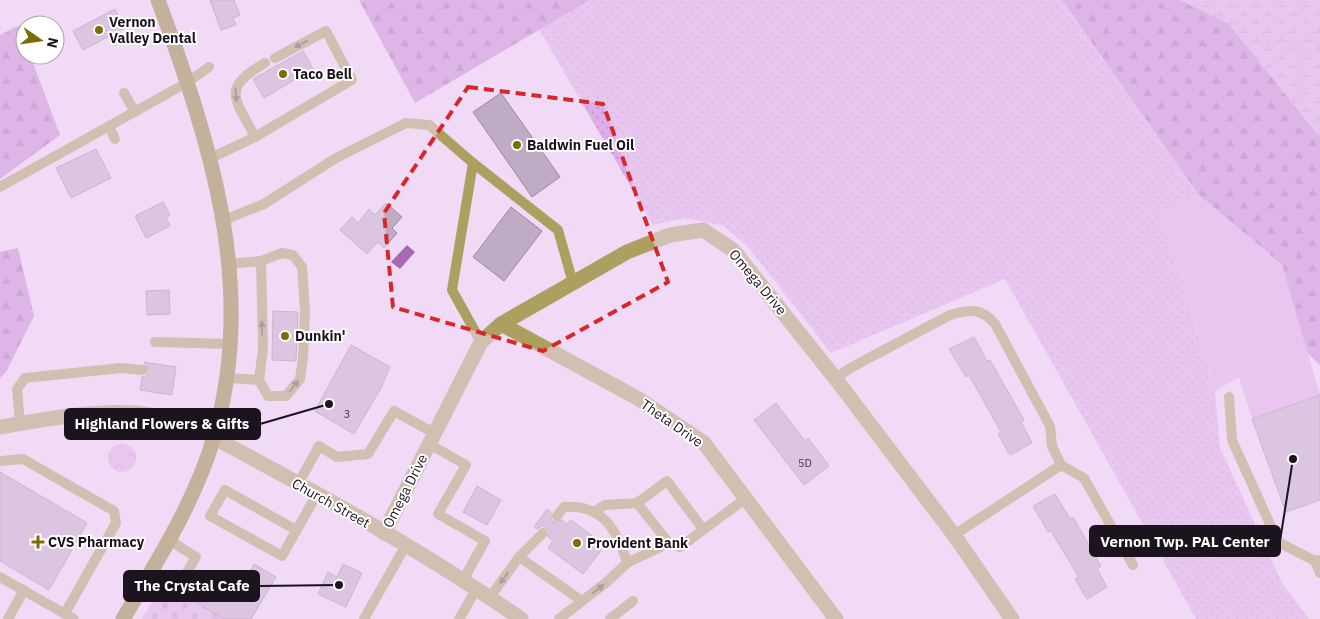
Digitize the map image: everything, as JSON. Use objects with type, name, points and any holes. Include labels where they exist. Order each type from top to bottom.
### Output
[{"type":"main road","points":[[123,619],[170,540],[199,479],[214,438],[228,378],[230,344],[229,264],[224,220],[211,158],[188,82],[158,0]]},
{"type":"street","name":"Omega Drive","points":[[384,533],[481,342],[501,324],[627,252],[670,234],[703,230],[733,250],[835,378],[954,535],[1012,619]]},
{"type":"street","name":"Theta Drive","points":[[501,324],[639,399],[673,420],[704,443],[836,619]]},
{"type":"street","name":"Church Street","points":[[0,426],[106,412],[161,416],[190,425],[384,533],[477,588],[521,619]]},
{"type":"lane","points":[[211,158],[255,136],[352,80],[326,31],[275,58]]},
{"type":"lane","points":[[255,136],[235,99],[236,86],[245,75],[265,63]]},
{"type":"lane","points":[[0,188],[32,174],[109,126],[188,82],[209,67]]},
{"type":"lane","points":[[124,93],[135,112]]},
{"type":"lane","points":[[224,220],[264,204],[336,158],[406,123],[428,125],[472,163],[558,230],[573,283]]},
{"type":"lane","points":[[109,126],[115,139]]},
{"type":"lane","points":[[472,163],[452,290],[481,342]]},
{"type":"lane","points":[[229,264],[261,261],[282,253],[293,255],[302,266],[305,311],[300,379],[286,396],[268,396],[259,380],[263,348],[261,261]]},
{"type":"lane","points":[[835,378],[950,315],[967,310],[987,315],[995,324],[1050,426],[1052,446],[1061,465],[1084,478],[1133,564]]},
{"type":"lane","points":[[155,342],[230,344]]},
{"type":"lane","points":[[20,423],[18,389],[25,378],[121,368],[143,370]]},
{"type":"lane","points":[[228,378],[259,380]]},
{"type":"lane","points":[[1229,397],[1232,440],[1278,542],[1318,561],[1320,574]]},
{"type":"lane","points":[[298,484],[319,446],[337,458],[368,454],[394,411],[466,465],[438,514],[486,541],[463,580]]},
{"type":"lane","points":[[0,461],[23,459],[114,511],[116,523],[70,616],[0,577]]},
{"type":"lane","points":[[954,535],[1061,465]]},
{"type":"lane","points":[[595,511],[604,505],[637,503],[667,481],[703,529]]},
{"type":"lane","points":[[296,530],[225,490],[210,516],[282,556],[317,494]]},
{"type":"lane","points":[[637,503],[669,542],[680,547],[745,499]]},
{"type":"lane","points":[[557,516],[564,507],[578,506],[595,511],[620,540],[626,563]]},
{"type":"lane","points":[[490,597],[519,557],[543,533]]},
{"type":"lane","points":[[151,572],[169,583],[182,582],[196,557],[170,540]]},
{"type":"lane","points":[[559,619],[608,581],[626,563],[669,542]]},
{"type":"lane","points":[[364,619],[406,546]]},
{"type":"lane","points":[[519,557],[582,602]]},
{"type":"lane","points":[[459,619],[477,588]]},
{"type":"lane","points":[[8,619],[24,590]]},
{"type":"lane","points":[[610,619],[633,601]]},
{"type":"highlighted area","points":[[468,87],[603,104],[668,282],[543,351],[393,307],[384,213]]},
{"type":"green space","points":[[359,0],[590,0],[415,103]]},
{"type":"green space","points":[[590,0],[1062,0],[1199,195],[1162,213],[1215,391],[1220,448],[1282,583],[1309,619],[1196,619],[1005,279],[831,353],[749,248],[724,226],[685,218],[653,225],[539,29]]},
{"type":"green space","points":[[1062,0],[1180,0],[1228,23],[1320,137],[1320,365],[1306,352],[1282,265],[1199,195]]},
{"type":"green space","points":[[1180,0],[1320,0],[1320,137],[1228,23]]},
{"type":"green space","points":[[15,28],[15,65],[34,65],[60,135],[0,179],[0,35]]},
{"type":"green space","points":[[1199,195],[1282,265],[1320,395],[1252,419],[1239,377],[1215,391],[1162,213]]},
{"type":"green space","points":[[18,248],[34,316],[6,372],[0,378],[0,252]]},
{"type":"green space","points":[[122,444],[132,448],[136,458],[132,468],[122,472],[112,468],[108,458],[112,448]]},
{"type":"green space","points":[[156,595],[183,595],[224,619],[142,619]]},
{"type":"shaded area","points":[[407,245],[415,252],[400,269],[391,262]]},
{"type":"building","points":[[210,0],[234,0],[240,15],[233,18],[236,25],[221,30]]},
{"type":"building","name":"Vernon Valley Dental","points":[[115,9],[125,28],[83,50],[73,31]]},
{"type":"building","name":"Taco Bell","points":[[303,51],[313,69],[264,98],[253,79]]},
{"type":"building","name":"Baldwin Fuel Oil","points":[[501,93],[560,177],[532,197],[473,112]]},
{"type":"building","points":[[96,149],[111,178],[71,198],[56,168]]},
{"type":"building","points":[[163,202],[170,215],[166,218],[170,226],[146,238],[135,216]]},
{"type":"building","points":[[386,203],[402,217],[392,228],[397,233],[384,248],[378,242],[367,254],[340,230],[352,217],[358,223],[369,209],[375,215]]},
{"type":"building","points":[[511,207],[542,231],[504,281],[473,257]]},
{"type":"building","points":[[169,290],[170,314],[147,315],[146,291]]},
{"type":"building","name":"Dunkin'","points":[[273,311],[298,312],[296,361],[272,360]]},
{"type":"building","points":[[974,337],[987,361],[990,360],[1024,420],[1021,422],[1032,443],[1010,455],[998,434],[1001,432],[969,375],[966,377],[949,349]]},
{"type":"building","points":[[351,345],[390,367],[381,388],[354,434],[315,411]]},
{"type":"building","points":[[144,362],[176,367],[172,395],[140,390],[142,377],[146,376],[150,371]]},
{"type":"building","points":[[1320,395],[1320,500],[1286,512],[1252,419]]},
{"type":"building","points":[[776,403],[805,441],[808,438],[829,466],[804,485],[754,420]]},
{"type":"building","name":"CVS Pharmacy","points":[[0,472],[87,523],[49,590],[0,561]]},
{"type":"building","points":[[477,486],[501,500],[487,525],[463,512]]},
{"type":"building","points":[[1055,494],[1070,519],[1073,517],[1101,566],[1097,569],[1107,587],[1087,599],[1075,579],[1079,577],[1051,531],[1048,532],[1033,506]]},
{"type":"building","name":"Provident Bank","points":[[547,509],[551,512],[553,522],[562,520],[567,524],[571,520],[605,545],[583,574],[548,548],[553,541],[548,537],[550,532],[547,528],[542,526],[537,529],[534,527]]},
{"type":"building","points":[[254,564],[276,577],[251,619],[224,619],[187,597],[203,570],[239,590]]},
{"type":"building","points":[[343,564],[362,573],[346,607],[318,594],[328,572],[337,577]]},
{"type":"place","name":"Vernon Valley Dental","points":[[99,30]]},
{"type":"place","name":"Taco Bell","points":[[283,74]]},
{"type":"place","name":"Baldwin Fuel Oil","points":[[517,145]]},
{"type":"place","name":"Dunkin'","points":[[285,336]]},
{"type":"place","name":"Highland Flowers & Gifts","points":[[329,404]]},
{"type":"place","name":"Vernon Twp. PAL Center","points":[[1293,459]]},
{"type":"place","name":"CVS Pharmacy","points":[[38,542]]},
{"type":"place","name":"Provident Bank","points":[[577,543]]},
{"type":"place","name":"The Crystal Cafe","points":[[339,585]]}]
